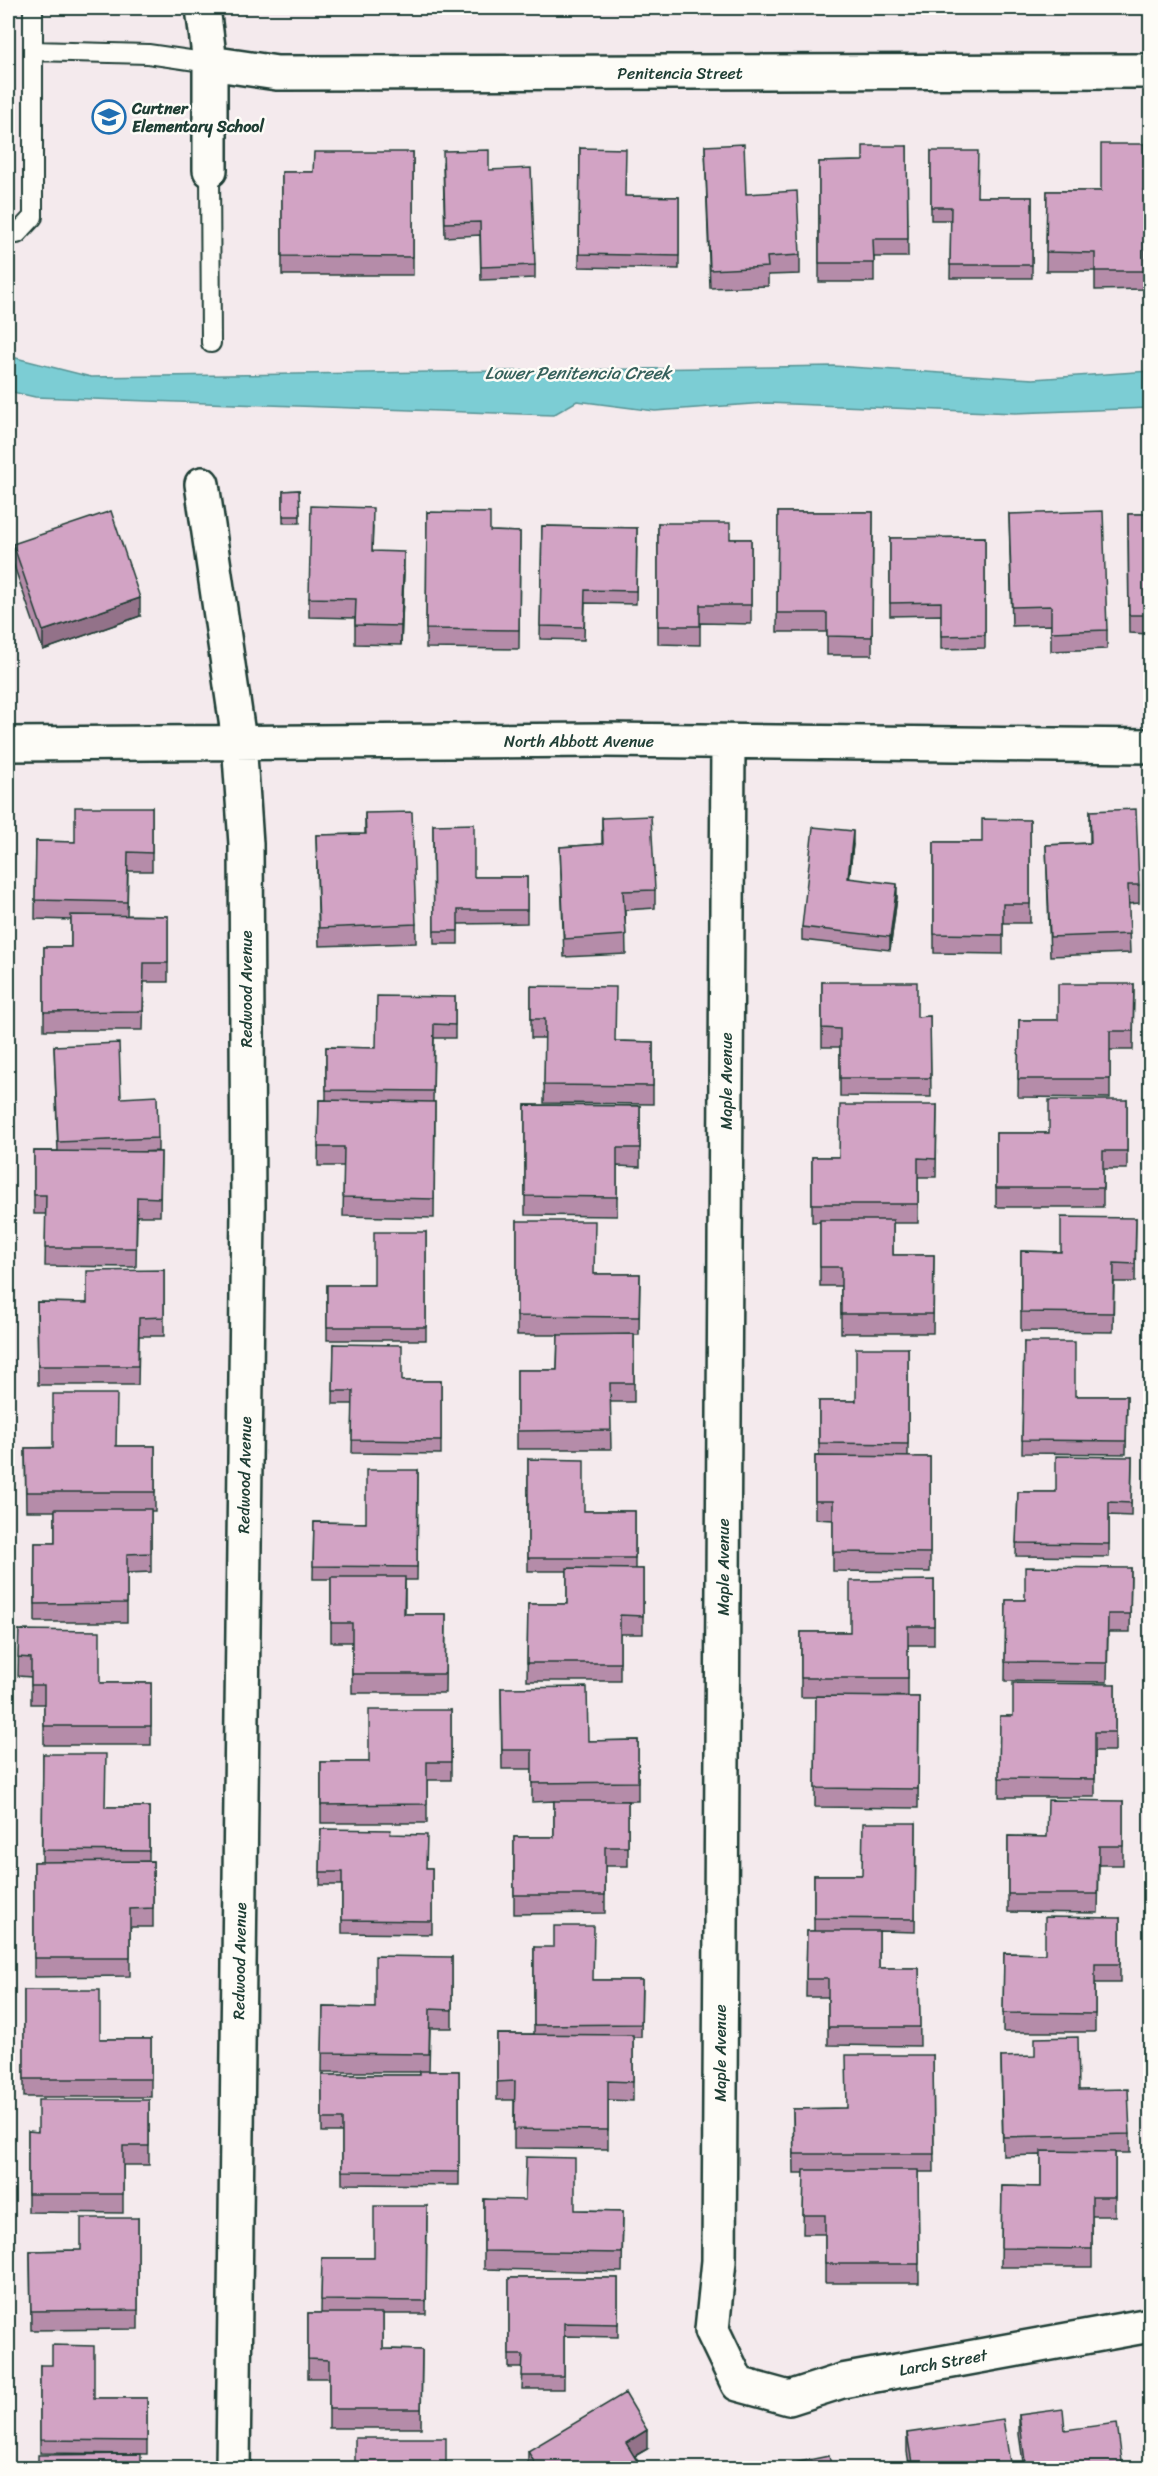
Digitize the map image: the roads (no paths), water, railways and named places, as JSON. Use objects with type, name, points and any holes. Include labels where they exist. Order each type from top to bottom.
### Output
[{"type":"street","points":[[203,8],[210,63],[210,170]]},
{"type":"street","name":"Penitencia Street","points":[[210,63],[277,73],[1150,71]]},
{"type":"street","name":"Redwood Avenue","points":[[202,484],[239,741],[246,844],[248,1209],[233,2469]]},
{"type":"street","name":"North Abbott Avenue","points":[[8,744],[602,740],[1150,746]]},
{"type":"street","name":"Maple Avenue","points":[[728,743],[719,2250],[712,2330],[738,2384]]},
{"type":"street","name":"Larch Street","points":[[738,2384],[789,2398],[842,2381],[1150,2325]]},
{"type":"lane","points":[[8,233],[17,234],[33,217],[33,8]]},
{"type":"lane","points":[[33,51],[148,54],[210,63]]},
{"type":"lane","points":[[210,170],[211,343]]},
{"type":"water","name":"Lower Penitencia Creek","points":[[8,356],[91,377],[834,366],[1033,379],[1150,371],[1150,408],[1015,413],[766,403],[655,411],[577,401],[553,415],[35,397],[8,391]]},
{"type":"place","name":"Curtner Elementary School","points":[[109,117]]}]
